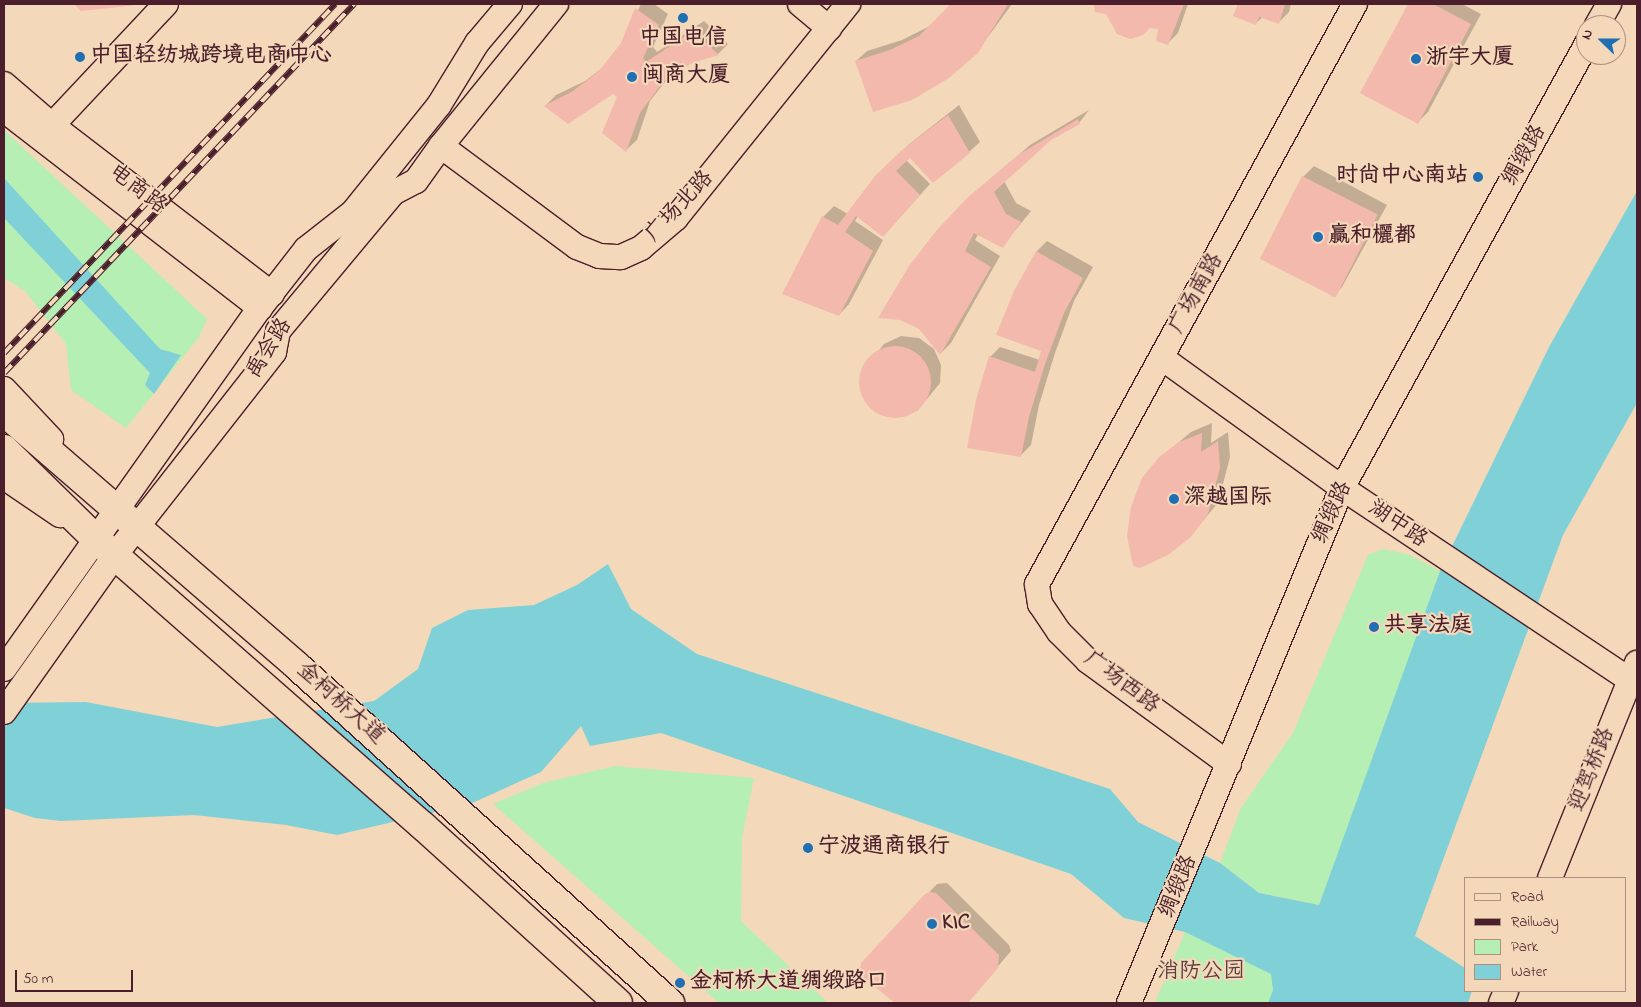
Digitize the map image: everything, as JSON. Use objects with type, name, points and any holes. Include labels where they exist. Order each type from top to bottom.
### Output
[{"type":"main road","name":"金柯桥大道","points":[[4,412],[128,517],[297,666],[670,1003]]},
{"type":"main road","name":"金柯桥大道","points":[[4,449],[105,547],[424,826],[618,1003]]},
{"type":"street","points":[[46,132],[166,4]]},
{"type":"street","name":"禹会路","points":[[128,517],[266,301],[306,250],[353,212],[439,105],[477,43],[510,4]]},
{"type":"street","name":"禹会路","points":[[4,669],[128,517],[274,352],[278,331],[393,193],[416,181],[441,146],[556,4]]},
{"type":"street","points":[[800,4],[829,28]]},
{"type":"street","name":"广场北路","points":[[441,146],[577,248],[599,256],[622,257],[641,248],[676,218],[848,4]]},
{"type":"street","name":"广场南路","points":[[1037,584],[1355,4]]},
{"type":"street","points":[[1603,15],[1609,4]]},
{"type":"street","name":"绸缎路","points":[[1129,1003],[1158,940],[1342,488],[1576,64]]},
{"type":"street","name":"电商路","points":[[4,84],[46,132]]},
{"type":"street","name":"电商路","points":[[4,110],[46,132],[266,301]]},
{"type":"street","name":"湖中路","points":[[1162,358],[1342,488],[1556,631],[1634,676]]},
{"type":"street","points":[[4,389],[128,517]]},
{"type":"street","points":[[4,477],[105,547]]},
{"type":"street","name":"禹会路","points":[[4,712],[20,691],[105,547]]},
{"type":"street","name":"广场西路","points":[[1037,584],[1040,604],[1059,632],[1088,661],[1229,764]]},
{"type":"street","name":"迎驾桥路","points":[[1550,877],[1634,676]]},
{"type":"green space","points":[[4,130],[207,319],[199,337],[126,428],[71,390],[66,344],[25,291],[4,278]]},
{"type":"green space","points":[[1383,549],[1410,555],[1440,571],[1405,671],[1319,905],[1259,893],[1220,863],[1241,808],[1293,733],[1368,555]]},
{"type":"green space","points":[[615,766],[754,778],[742,838],[741,921],[828,1003],[719,1003],[493,804],[543,783]]},
{"type":"green space","name":"消防公园","points":[[1185,932],[1272,974],[1273,990],[1268,1003],[1155,1003]]},
{"type":"water","points":[[4,178],[160,349],[181,355],[154,394],[145,385],[150,373],[4,218]]},
{"type":"water","points":[[1637,191],[1637,403],[1563,535],[1415,936],[1464,967],[1464,992],[1472,992],[1468,1003],[1268,1003],[1273,990],[1271,974],[1185,932],[1124,918],[1071,874],[661,733],[590,746],[581,726],[541,772],[470,804],[337,835],[286,825],[194,815],[61,821],[35,818],[4,808],[4,703],[86,702],[217,727],[374,701],[418,669],[432,628],[468,610],[534,605],[577,585],[608,564],[631,609],[697,654],[1110,789],[1138,822],[1220,863],[1259,893],[1319,905],[1440,571],[1549,347]]},
{"type":"building","points":[[74,4],[137,4],[137,5],[81,11]]},
{"type":"building","points":[[951,4],[1008,4],[978,53],[949,78],[912,100],[873,112],[855,61],[890,50],[919,36]]},
{"type":"building","points":[[1094,4],[1184,4],[1168,45],[1156,41],[1158,29],[1150,28],[1143,35],[1130,39],[1117,34],[1106,14],[1095,12]]},
{"type":"building","points":[[1238,4],[1285,4],[1279,24],[1259,17],[1256,25],[1233,16]]},
{"type":"building","name":"浙宇大厦","points":[[1408,4],[1433,4],[1471,24],[1418,124],[1360,93]]},
{"type":"building","name":"闽商大厦","points":[[635,8],[659,25],[643,58],[646,62],[693,31],[719,55],[692,63],[663,82],[640,113],[626,152],[602,133],[617,97],[613,94],[568,124],[544,106],[573,91],[599,71],[621,43]]},
{"type":"building","points":[[948,115],[970,153],[933,183],[910,158],[896,171],[920,195],[883,237],[856,216],[845,232],[873,251],[839,316],[782,294],[822,216],[838,225],[875,176],[902,150]]},
{"type":"building","points":[[1078,119],[1080,124],[1051,140],[994,192],[1006,214],[1021,222],[1003,248],[974,233],[965,251],[991,267],[940,355],[919,329],[900,320],[878,318],[909,266],[936,231],[967,198],[1018,155]]},
{"type":"building","name":"赢和欐都","points":[[1302,176],[1378,215],[1336,297],[1260,259]]},
{"type":"building","points":[[1036,251],[1083,278],[1064,313],[1045,364],[1029,417],[1021,457],[967,448],[976,400],[989,356],[1035,372],[1041,351],[996,335],[1014,291]]},
{"type":"building","points":[[895,346],[915,352],[925,362],[931,382],[925,402],[915,412],[895,418],[875,412],[865,402],[859,382],[865,362],[875,352]]},
{"type":"building","name":"深越国际","points":[[1202,433],[1201,452],[1218,441],[1220,468],[1208,514],[1191,537],[1168,555],[1140,568],[1133,566],[1127,536],[1131,507],[1142,478],[1159,457],[1179,442]]},
{"type":"building","name":"KIC","points":[[930,892],[936,893],[999,955],[998,968],[968,1003],[895,1003],[859,974],[861,963],[925,894]]},
{"type":"railway","points":[[4,353],[335,4]]},
{"type":"railway","points":[[4,373],[354,4]]},
{"type":"place","name":"中国电信","points":[[683,18]]},
{"type":"place","name":"中国轻纺城跨境电商中心","points":[[80,57]]},
{"type":"place","name":"浙宇大厦","points":[[1416,59]]},
{"type":"place","name":"闽商大厦","points":[[632,77]]},
{"type":"place","name":"时尚中心南站","points":[[1478,177]]},
{"type":"place","name":"赢和欐都","points":[[1318,237]]},
{"type":"place","name":"深越国际","points":[[1174,499]]},
{"type":"place","name":"共享法庭","points":[[1374,627]]},
{"type":"place","name":"宁波通商银行","points":[[808,848]]},
{"type":"place","name":"KIC","points":[[932,924]]},
{"type":"place","name":"金柯桥大道绸缎路口","points":[[680,983]]}]
